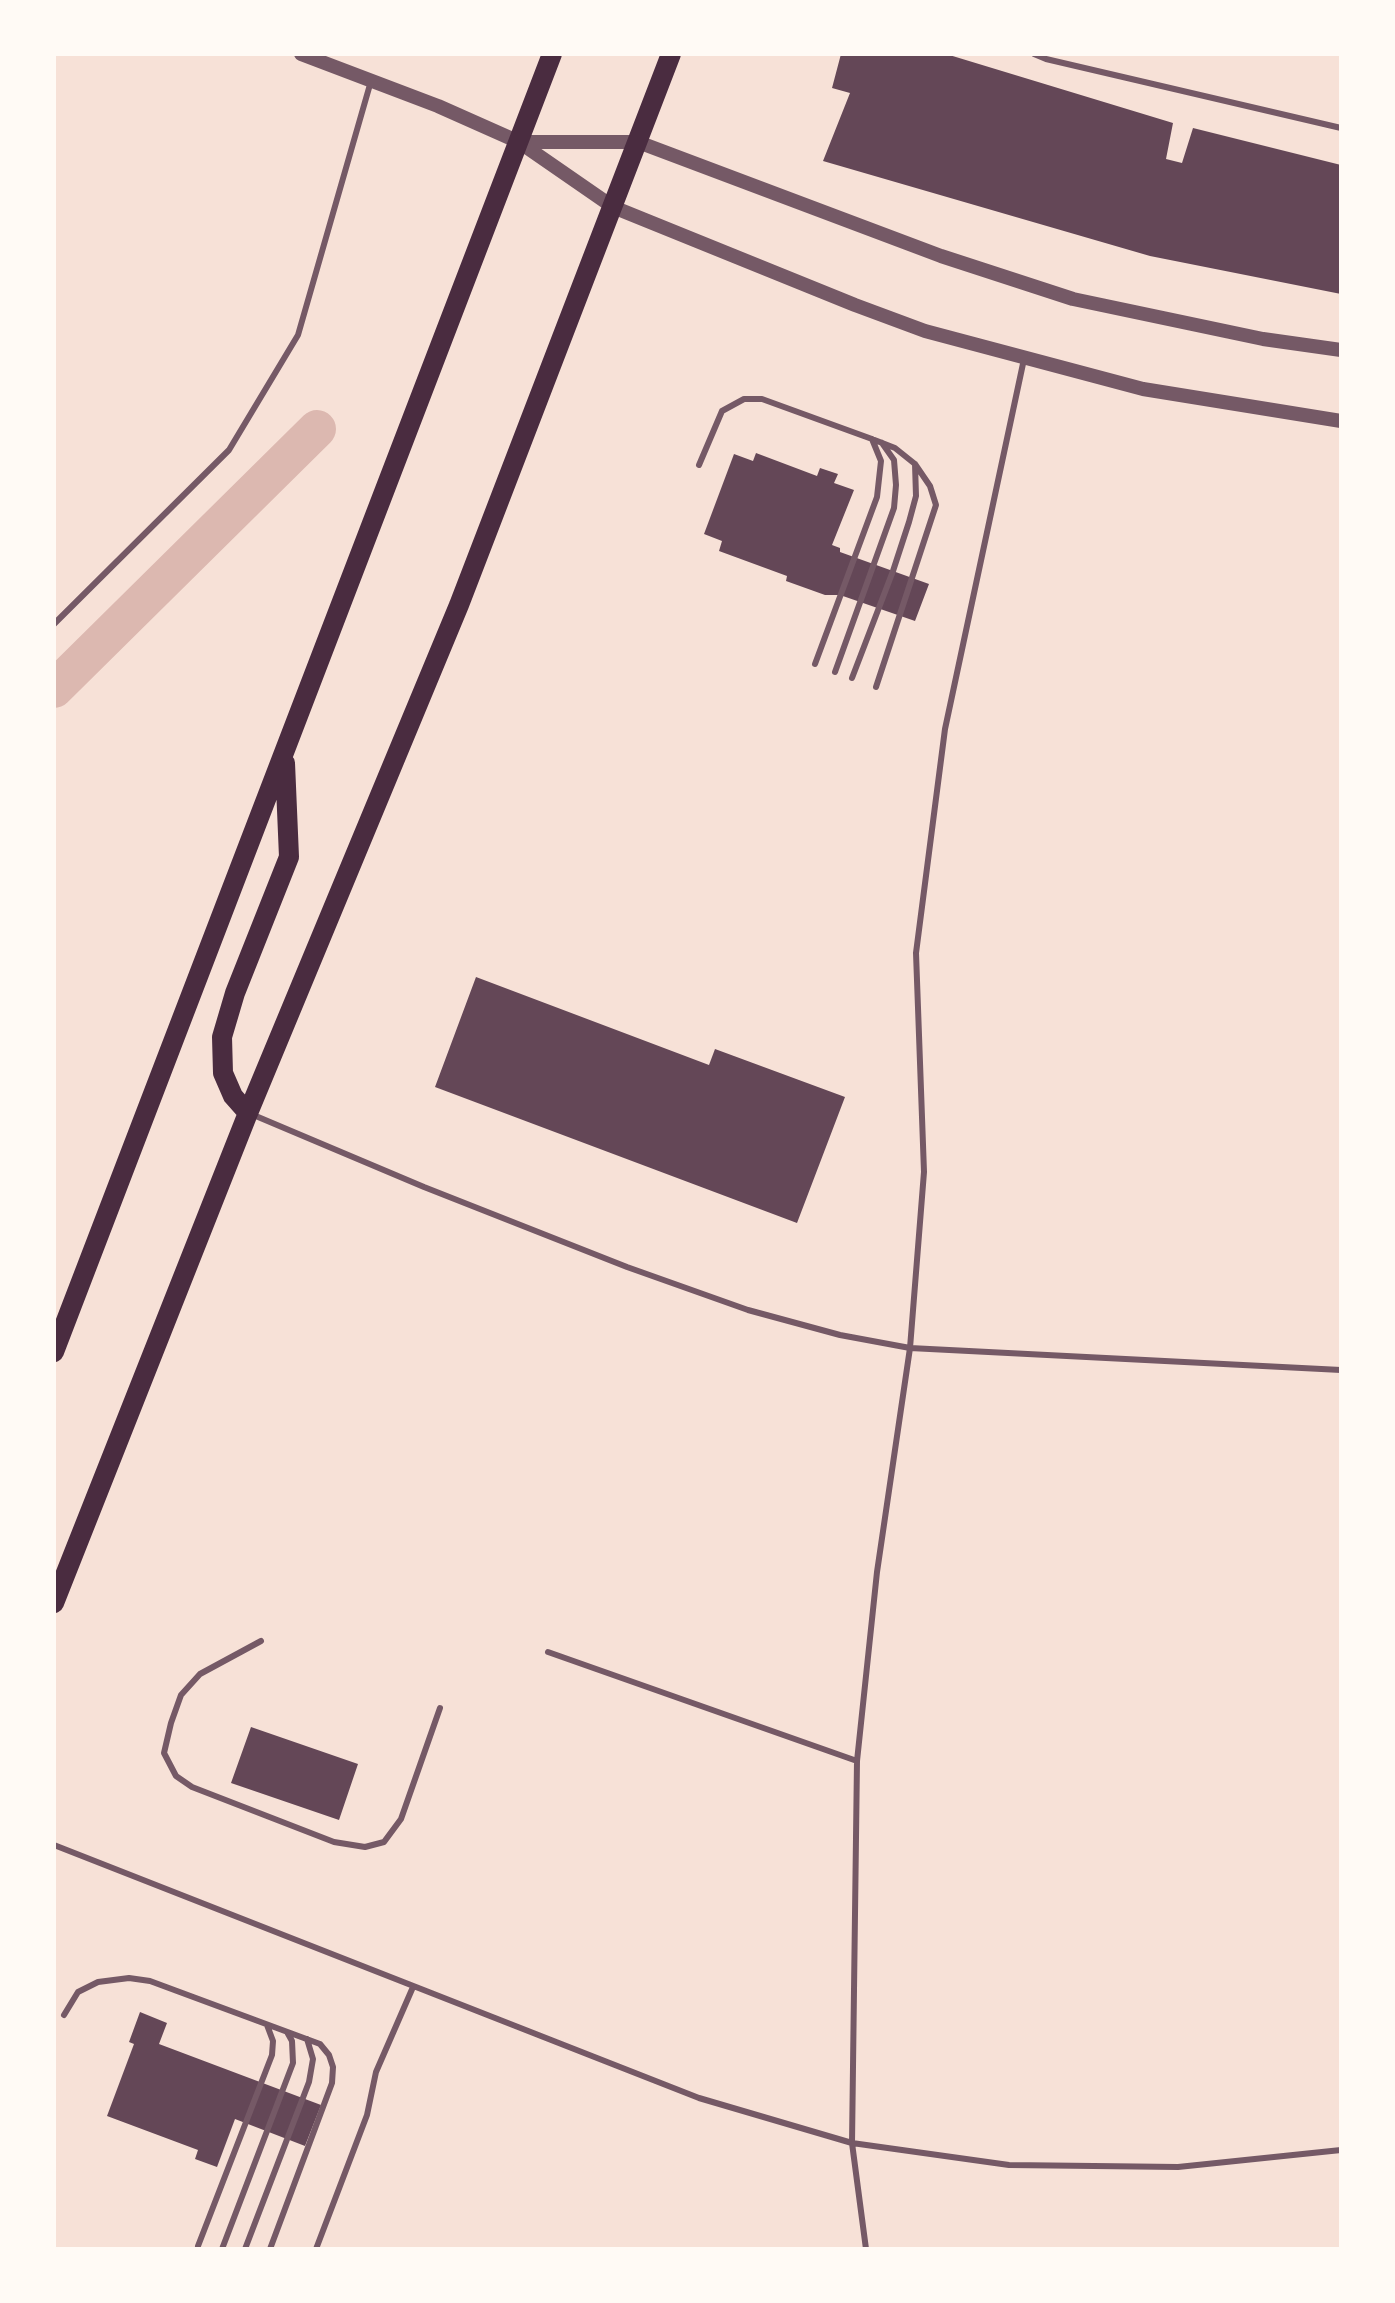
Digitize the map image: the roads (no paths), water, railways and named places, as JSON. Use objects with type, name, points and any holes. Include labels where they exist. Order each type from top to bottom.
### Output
[{"type":"main road","points":[[54,1352],[552,54]]},
{"type":"main road","points":[[54,1603],[248,1113],[459,605],[671,54]]},
{"type":"main road","points":[[248,1113],[233,1096],[223,1073],[222,1037],[235,993],[289,857],[285,755]]},
{"type":"street","points":[[301,54],[438,106],[519,142],[613,207],[925,331],[1143,389],[1341,421]]},
{"type":"street","points":[[519,142],[638,142],[941,256],[1073,299],[1263,339],[1341,350]]},
{"type":"lane","points":[[1034,54],[1341,128]]},
{"type":"lane","points":[[54,624],[229,450],[298,335],[371,81]]},
{"type":"lane","points":[[866,2249],[852,2143],[857,1761],[877,1572],[910,1348],[924,1172],[916,953],[945,729],[1024,359]]},
{"type":"lane","points":[[699,465],[722,411],[744,399],[762,399],[872,439],[895,448],[915,464],[930,486],[936,505],[876,687]]},
{"type":"lane","points":[[815,664],[877,497],[881,461],[872,439]]},
{"type":"lane","points":[[835,672],[894,508],[894,460],[882,443]]},
{"type":"lane","points":[[852,678],[909,522],[916,496],[915,464]]},
{"type":"lane","points":[[248,1113],[424,1187],[654,1277],[748,1310],[840,1335],[910,1348],[1341,1370]]},
{"type":"lane","points":[[261,1641],[200,1674],[181,1695],[164,1753],[176,1776],[192,1787],[334,1842],[365,1847],[384,1842],[401,1819],[440,1708]]},
{"type":"lane","points":[[548,1652],[857,1761]]},
{"type":"lane","points":[[54,1845],[699,2098],[852,2143],[1009,2165],[1178,2167],[1341,2150]]},
{"type":"lane","points":[[64,2015],[78,1992],[98,1982],[129,1978],[150,1981],[320,2044],[329,2055],[333,2067],[332,2083],[270,2249]]},
{"type":"lane","points":[[316,2249],[367,2115],[376,2072],[413,1987]]},
{"type":"lane","points":[[198,2246],[272,2055],[273,2041],[267,2025]]},
{"type":"lane","points":[[222,2249],[293,2063],[292,2041],[287,2032]]},
{"type":"lane","points":[[245,2249],[309,2082],[313,2059],[307,2039]]},
{"type":"waterway","points":[[54,689],[317,429]]}]
